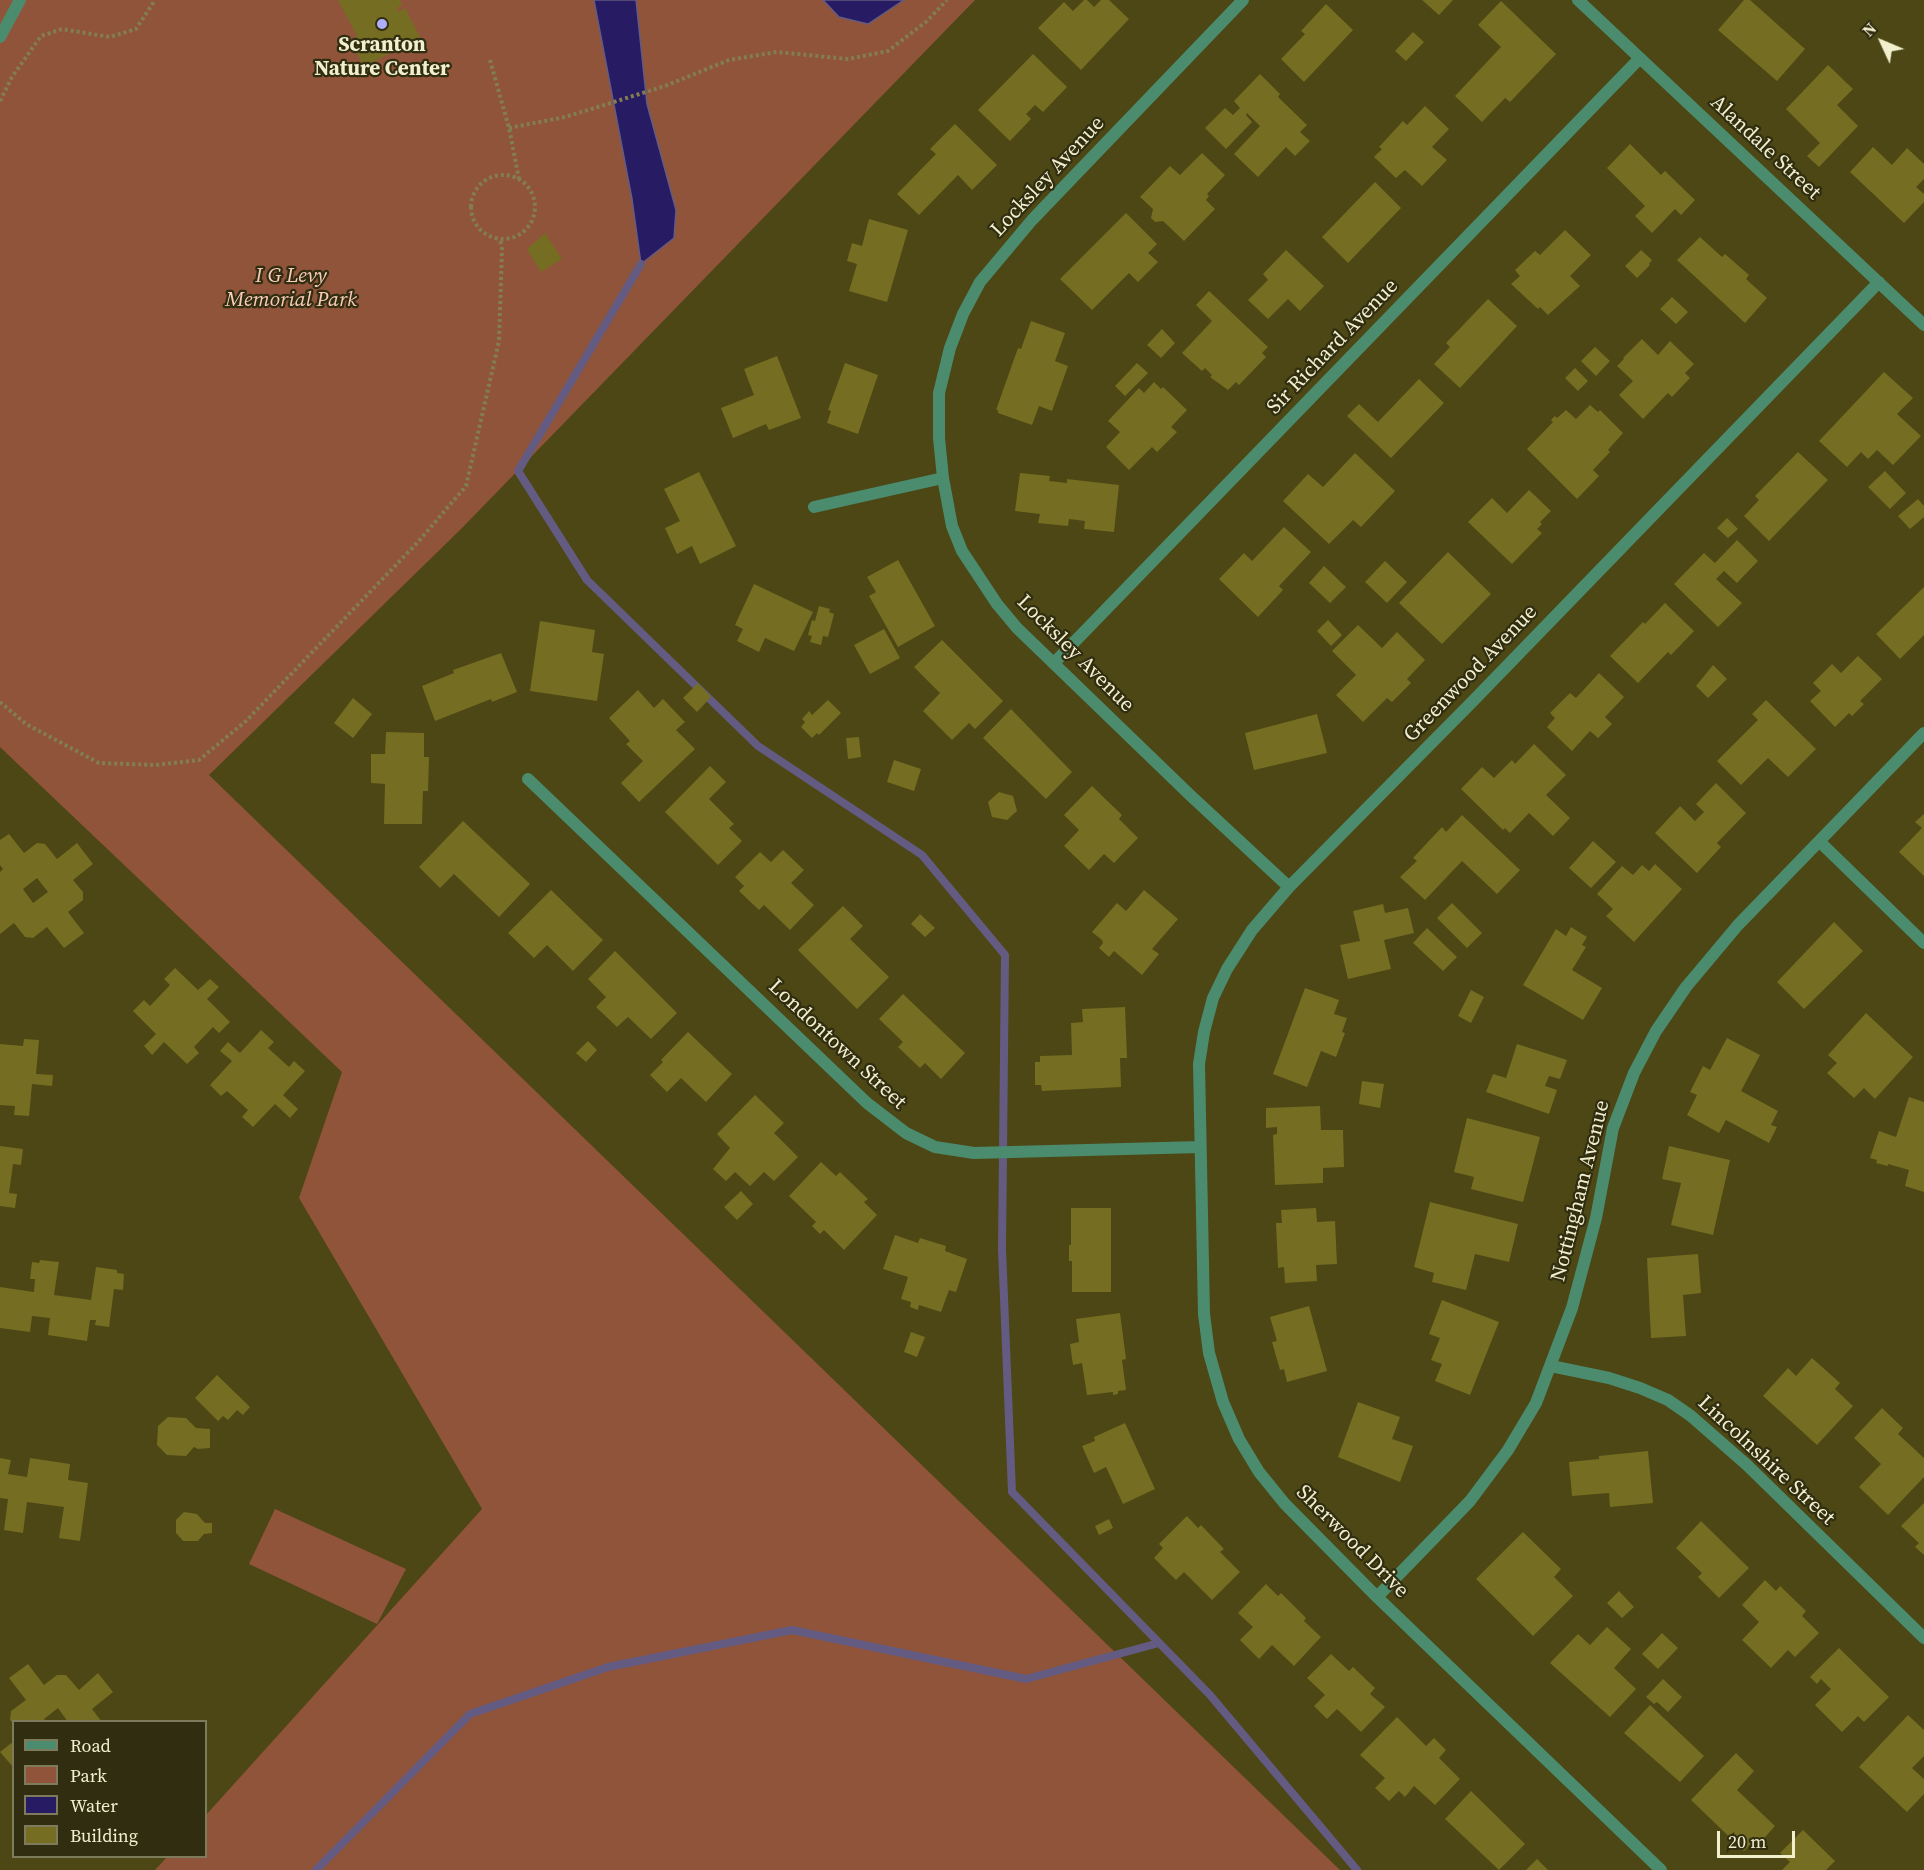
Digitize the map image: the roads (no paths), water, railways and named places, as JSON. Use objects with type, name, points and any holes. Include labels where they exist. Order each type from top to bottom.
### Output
[{"type":"street","points":[[0,37],[20,0]]},
{"type":"street","name":"Locksley Avenue","points":[[1243,0],[1032,220],[980,282],[963,314],[950,348],[939,393],[939,438],[943,478],[952,526],[962,551],[997,604],[1010,620],[1190,795],[1289,887]]},
{"type":"street","name":"Alandale Street","points":[[1578,0],[1924,325]]},
{"type":"street","name":"Sir Richard Avenue","points":[[1054,663],[1640,58]]},
{"type":"street","name":"Greenwood Avenue","points":[[1200,1147],[1199,1064],[1204,1032],[1213,998],[1227,969],[1252,930],[1289,887],[1472,702],[1879,282]]},
{"type":"street","points":[[814,507],[943,478]]},
{"type":"street","name":"Nottingham Avenue","points":[[1377,1597],[1470,1501],[1508,1450],[1536,1403],[1572,1308],[1596,1218],[1613,1128],[1634,1073],[1656,1031],[1686,987],[1738,925],[1821,842],[1924,733]]},
{"type":"street","name":"Londontown Street","points":[[528,779],[867,1103],[906,1133],[935,1147],[974,1153],[1200,1147]]},
{"type":"street","points":[[1821,842],[1924,943]]},
{"type":"street","name":"Sherwood Drive","points":[[1200,1147],[1204,1314],[1209,1353],[1223,1402],[1239,1438],[1259,1472],[1285,1504],[1377,1597],[1661,1870]]},
{"type":"street","name":"Lincolnshire Street","points":[[1551,1366],[1608,1378],[1640,1388],[1668,1400],[1691,1416],[1747,1465],[1924,1638]]},
{"type":"water","points":[[594,0],[636,0],[647,104],[676,210],[674,238],[641,264],[632,199]]},
{"type":"water","points":[[823,0],[904,0],[868,24],[839,17]]},
{"type":"waterway","points":[[641,264],[518,471],[587,580],[758,746],[922,855],[1005,955],[1002,1249],[1012,1492],[1210,1695],[1357,1870]]},
{"type":"waterway","points":[[316,1870],[470,1714],[608,1667],[792,1630],[1026,1679],[1159,1643]]},
{"type":"place","name":"Scranton Nature Center","points":[[382,24]]},
{"type":"park label","name":"I G Levy Memorial Park","points":[[291,289]]}]
